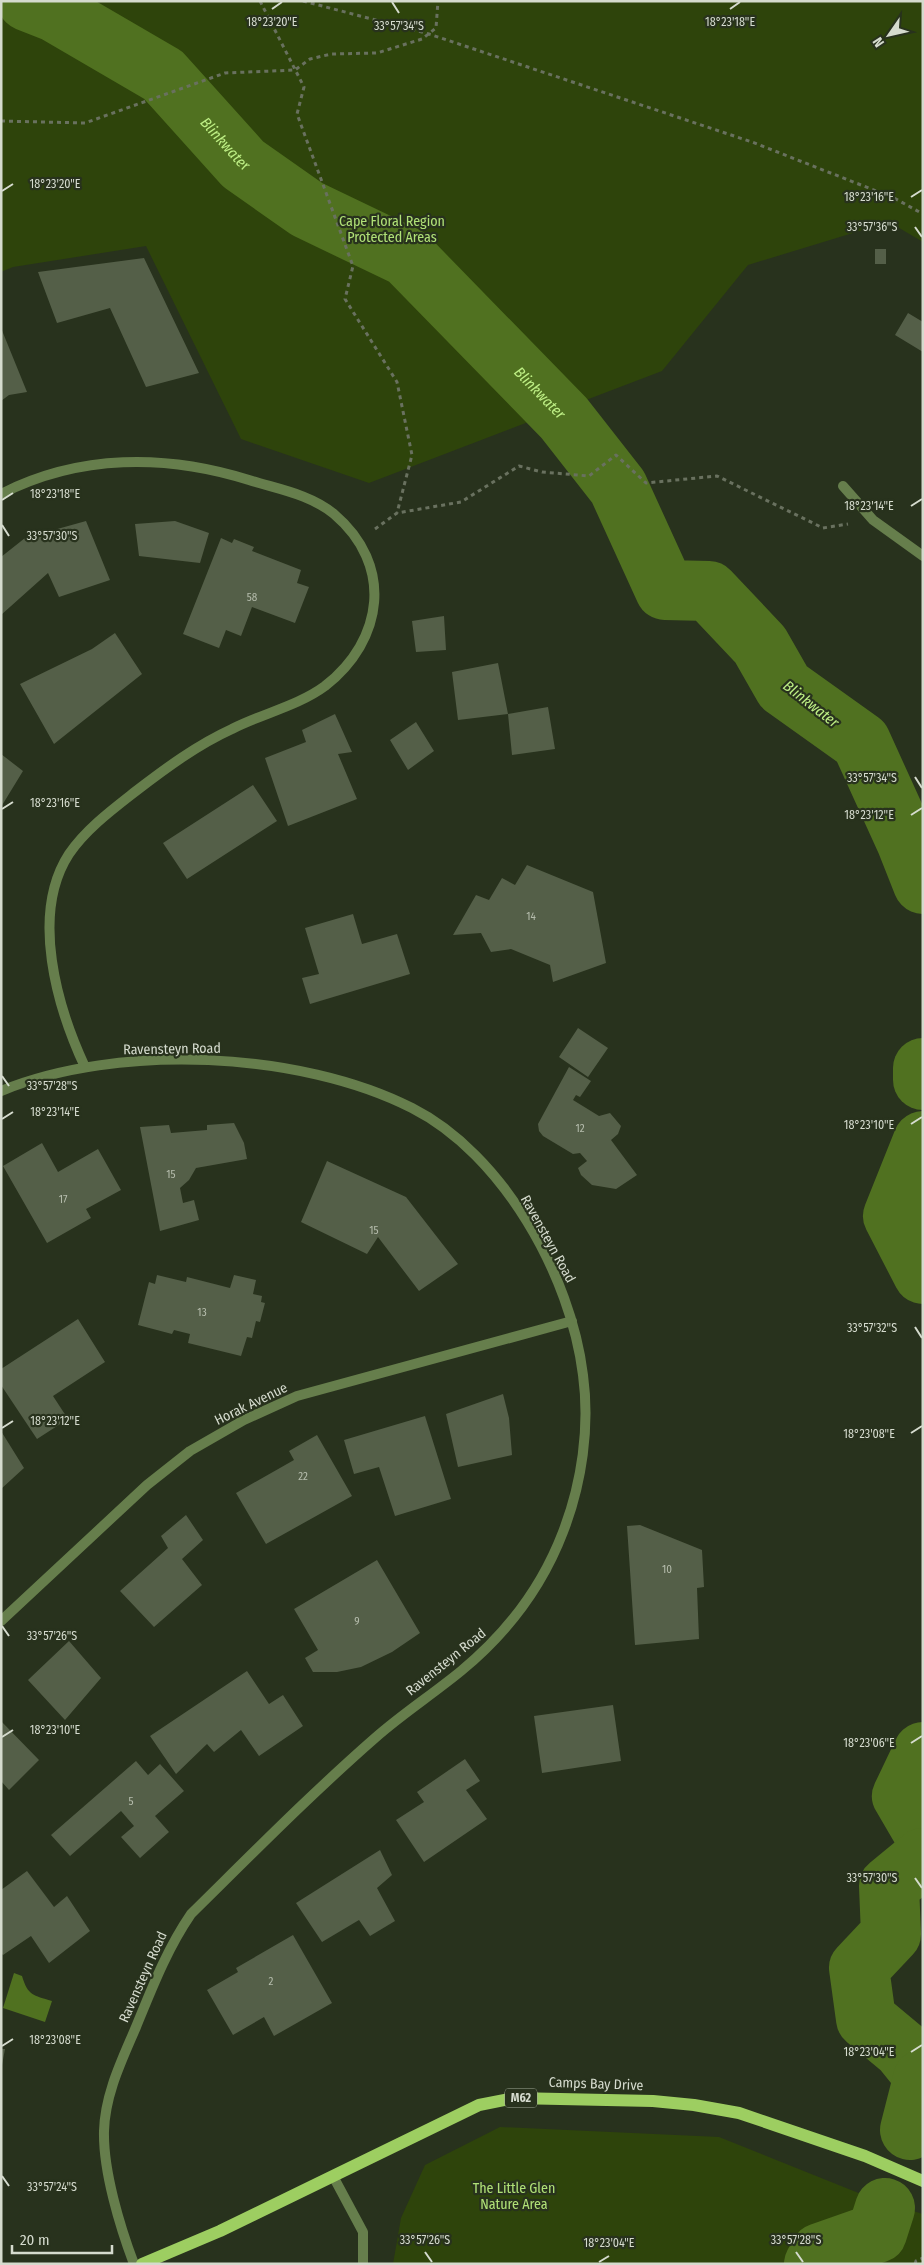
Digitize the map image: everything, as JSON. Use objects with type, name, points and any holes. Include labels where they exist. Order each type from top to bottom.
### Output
[{"type":"main road","name":"Camps Bay Drive","points":[[142,2264],[220,2231],[479,2105],[523,2098],[653,2101],[694,2105],[739,2113],[865,2156],[923,2181]]},
{"type":"street","points":[[1,494],[43,476],[87,464],[139,462],[192,466],[224,472],[293,493],[315,502],[333,513],[358,541],[372,574],[374,611],[368,632],[345,668],[323,687],[300,700],[232,728],[183,757],[122,802],[90,830],[70,854],[52,898],[50,935],[52,958],[64,1016],[85,1067]]},
{"type":"street","points":[[843,486],[873,520],[923,556]]},
{"type":"street","name":"Ravensteyn Road","points":[[1,1091],[49,1074],[85,1067],[165,1060],[241,1062],[277,1067],[349,1084],[415,1109],[472,1151],[492,1173],[526,1222],[561,1288],[572,1321],[583,1375],[585,1406],[584,1448],[577,1485],[563,1532],[541,1578],[522,1608],[482,1652],[377,1736],[191,1914],[177,1935],[112,2085],[107,2106],[104,2132],[105,2155],[120,2226],[134,2264]]},
{"type":"street","name":"Horak Avenue","points":[[1,1621],[147,1485],[190,1451],[244,1420],[297,1396],[572,1321]]},
{"type":"street","points":[[333,2176],[363,2232],[363,2264]]},
{"type":"path","points":[[260,1],[304,87],[297,114],[353,266],[345,299],[397,382],[412,455],[397,513]]},
{"type":"path","points":[[303,1],[429,34],[752,142],[894,198],[923,214]]},
{"type":"path","points":[[1,121],[85,123],[225,73],[295,70],[310,59],[331,54],[377,53],[422,39],[429,34],[436,28],[438,1]]},
{"type":"path","points":[[358,541],[397,513],[461,502],[519,466],[542,472],[589,476],[616,455],[646,483],[717,476],[822,528],[873,520]]},
{"type":"path","points":[[915,2264],[916,2261],[923,2258]]},
{"type":"green space","name":"Cape Floral Region Protected Areas","points":[[1,1],[923,1],[923,242],[889,222],[748,265],[662,371],[369,483],[241,439],[146,246],[13,267],[1,272]]},
{"type":"green space","name":"The Little Glen Nature Area","points":[[500,2127],[719,2137],[871,2198],[923,2214],[923,2264],[393,2264],[401,2218],[425,2165]]},
{"type":"shaded area","points":[[14,1973],[22,1976],[32,1994],[52,2001],[45,2022],[3,2008]]},
{"type":"building","points":[[875,249],[886,249],[886,264],[875,264]]},
{"type":"building","points":[[144,258],[199,373],[146,387],[110,308],[57,323],[38,272]]},
{"type":"building","points":[[908,313],[923,322],[923,352],[895,335]]},
{"type":"building","points":[[1,328],[27,392],[9,395],[1,401]]},
{"type":"building","points":[[86,521],[110,580],[59,597],[48,573],[1,615],[1,557],[25,538]]},
{"type":"building","points":[[175,521],[209,533],[200,563],[139,556],[135,524]]},
{"type":"building","points":[[221,538],[232,543],[234,539],[254,547],[252,551],[301,570],[297,583],[309,587],[295,623],[252,607],[241,636],[226,630],[219,648],[183,634]]},
{"type":"building","points":[[444,616],[446,650],[416,652],[412,621]]},
{"type":"building","points":[[115,633],[142,674],[54,744],[20,684],[92,649]]},
{"type":"building","points":[[498,663],[508,714],[458,720],[452,672]]},
{"type":"building","points":[[548,707],[555,749],[512,755],[508,714]]},
{"type":"building","points":[[335,714],[352,752],[338,754],[357,799],[288,826],[265,758],[306,742],[302,730]]},
{"type":"building","points":[[416,722],[434,751],[408,770],[390,740]]},
{"type":"building","points":[[1,754],[23,771],[1,807]]},
{"type":"building","points":[[253,785],[277,821],[187,879],[163,843]]},
{"type":"building","points":[[527,865],[593,892],[606,963],[553,982],[550,965],[511,949],[491,952],[481,933],[453,935],[476,895],[489,900],[502,878],[515,885]]},
{"type":"building","points":[[353,914],[362,944],[397,934],[410,974],[310,1004],[302,978],[319,974],[305,928]]},
{"type":"building","points":[[578,1028],[608,1048],[588,1077],[559,1057]]},
{"type":"building","points":[[569,1067],[591,1081],[580,1097],[576,1095],[573,1100],[599,1116],[610,1113],[621,1126],[618,1134],[611,1140],[637,1175],[616,1189],[592,1185],[581,1175],[578,1168],[587,1161],[580,1153],[573,1154],[543,1136],[539,1131],[538,1124]]},
{"type":"building","points":[[234,1123],[244,1143],[247,1159],[196,1168],[189,1180],[180,1188],[183,1203],[194,1200],[199,1220],[160,1231],[140,1127],[169,1125],[171,1133],[207,1130],[207,1125]]},
{"type":"building","points":[[42,1143],[58,1172],[98,1149],[121,1190],[86,1209],[91,1218],[47,1243],[3,1166]]},
{"type":"building","points":[[327,1161],[406,1197],[458,1264],[419,1291],[378,1237],[367,1254],[301,1222]]},
{"type":"building","points":[[157,1275],[186,1282],[187,1277],[230,1288],[234,1275],[256,1280],[253,1294],[262,1296],[261,1302],[265,1303],[260,1322],[256,1321],[252,1338],[247,1337],[241,1356],[188,1343],[190,1334],[174,1330],[172,1334],[138,1325],[149,1282],[155,1284]]},
{"type":"building","points":[[78,1319],[105,1362],[53,1396],[68,1419],[37,1439],[1,1385],[1,1369]]},
{"type":"building","points":[[503,1394],[509,1418],[512,1455],[458,1467],[446,1414]]},
{"type":"building","points":[[425,1416],[451,1499],[395,1516],[379,1467],[354,1474],[344,1440]]},
{"type":"building","points":[[1,1431],[24,1468],[1,1489]]},
{"type":"building","points":[[317,1435],[352,1496],[266,1544],[236,1493],[294,1460],[289,1451]]},
{"type":"building","points":[[186,1515],[203,1540],[182,1559],[202,1585],[154,1627],[120,1591],[168,1548],[161,1536]]},
{"type":"building","points":[[640,1525],[702,1550],[704,1587],[697,1588],[699,1639],[635,1645],[627,1526]]},
{"type":"building","points":[[377,1560],[420,1633],[392,1652],[361,1667],[337,1672],[313,1672],[305,1658],[318,1650],[294,1609]]},
{"type":"building","points":[[69,1641],[101,1678],[65,1720],[28,1680]]},
{"type":"building","points":[[247,1671],[269,1704],[283,1695],[303,1726],[259,1756],[241,1730],[214,1752],[207,1744],[176,1774],[150,1736]]},
{"type":"building","points":[[613,1705],[621,1761],[542,1773],[534,1716]]},
{"type":"building","points":[[1,1721],[39,1760],[9,1790],[1,1781]]},
{"type":"building","points":[[465,1759],[480,1781],[466,1790],[487,1819],[424,1862],[396,1820],[424,1802],[417,1792]]},
{"type":"building","points":[[136,1761],[148,1775],[160,1764],[184,1791],[155,1816],[169,1832],[140,1858],[121,1837],[134,1826],[121,1811],[70,1856],[51,1835]]},
{"type":"building","points":[[380,1850],[392,1875],[377,1888],[395,1921],[370,1936],[359,1920],[322,1942],[296,1903]]},
{"type":"building","points":[[27,1871],[54,1907],[67,1896],[90,1931],[49,1963],[31,1936],[3,1955],[1,1953],[1,1890]]},
{"type":"building","points":[[293,1935],[332,2003],[274,2036],[264,2017],[233,2035],[207,1990],[238,1972],[236,1968]]},
{"type":"building","points":[[1,2049],[5,2049],[2,2065],[1,2065]]},
{"type":"waterway","name":"Blinkwater","points":[[27,1],[55,12],[163,75],[243,164],[307,209],[407,257],[564,418],[618,487],[665,590],[709,591],[760,645],[784,687],[861,742],[906,841],[923,884]]},
{"type":"waterway","name":"Blinkwater","points":[[923,1068],[923,1080]]},
{"type":"waterway","name":"Blinkwater","points":[[923,1141],[893,1216],[923,1274]]},
{"type":"waterway","name":"Blinkwater","points":[[923,1752],[902,1796],[923,1832]]},
{"type":"waterway","name":"Blinkwater","points":[[923,1858],[889,1886],[891,1934],[859,1968],[866,2019],[902,2049],[923,2075]]},
{"type":"waterway","name":"Blinkwater","points":[[910,2130],[923,2079]]},
{"type":"waterway","name":"Blinkwater","points":[[814,2264],[820,2253],[877,2233],[885,2208]]}]
